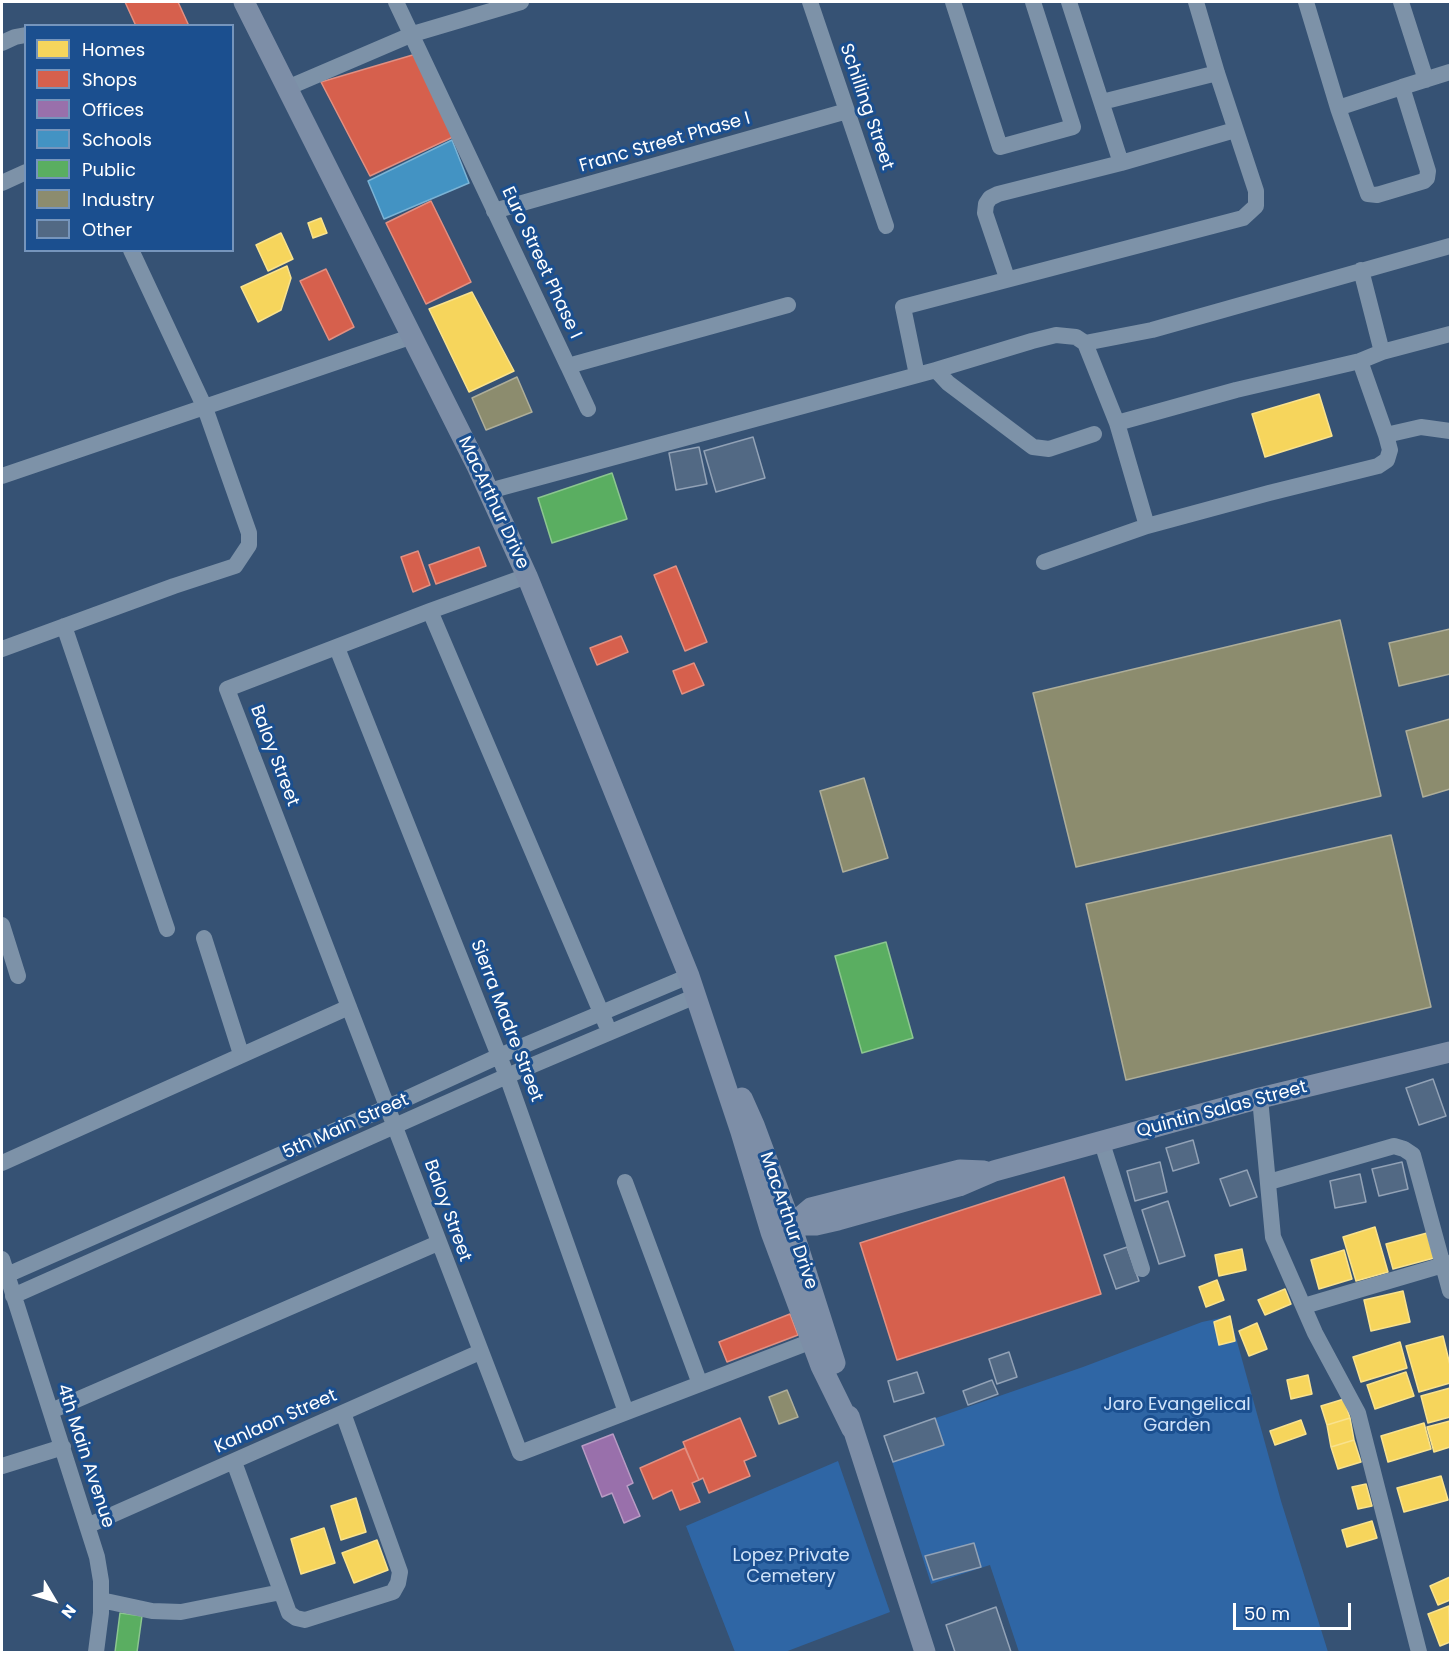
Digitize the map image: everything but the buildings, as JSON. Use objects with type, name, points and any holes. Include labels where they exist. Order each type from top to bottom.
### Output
[{"type":"main road","name":"MacArthur Drive","points":[[244,2],[413,336],[489,491],[527,576],[705,1020],[754,1125],[820,1366],[852,1429]]},
{"type":"main road","name":"Quintin Salas Street","points":[[781,1229],[838,1220],[959,1186],[994,1171],[1260,1098],[1450,1052]]},
{"type":"main road","name":"MacArthur Drive","points":[[781,1229],[834,1362],[852,1429],[926,1653]]},
{"type":"street","name":"Euro Street Phase I","points":[[396,2],[568,366],[788,305]]},
{"type":"street","points":[[287,88],[413,34],[521,2]]},
{"type":"street","name":"Schilling Street","points":[[810,2],[886,226]]},
{"type":"street","points":[[953,2],[1000,147],[1073,126],[1033,2]]},
{"type":"street","points":[[1070,2],[1120,163]]},
{"type":"street","points":[[917,375],[903,307],[1243,218],[1256,206],[1257,197],[1196,2]]},
{"type":"street","points":[[1306,2],[1338,108],[1368,194],[1377,195],[1424,181],[1429,175],[1402,87]]},
{"type":"street","points":[[1401,2],[1426,80]]},
{"type":"street","points":[[2,43],[15,37],[24,36]]},
{"type":"street","points":[[1338,108],[1450,72]]},
{"type":"street","points":[[1102,102],[1217,73]]},
{"type":"street","name":"Franc Street Phase I","points":[[494,211],[847,111]]},
{"type":"street","points":[[1007,278],[985,213],[986,204],[990,198],[1235,130]]},
{"type":"street","points":[[2,183],[24,173]]},
{"type":"street","points":[[1084,342],[1152,330],[1450,246]]},
{"type":"street","points":[[2,649],[174,585],[235,566],[249,545],[249,533],[205,408],[132,252]]},
{"type":"street","points":[[1361,270],[1382,352]]},
{"type":"street","points":[[1117,423],[1226,393],[1360,361],[1382,352],[1450,334]]},
{"type":"street","points":[[2,476],[413,336]]},
{"type":"street","points":[[489,491],[936,370],[1032,341],[1056,336],[1076,337],[1084,342],[1117,423],[1147,526]]},
{"type":"street","points":[[1044,562],[1147,526],[1378,466],[1388,460],[1390,450],[1386,435],[1360,361]]},
{"type":"street","points":[[568,366],[588,408]]},
{"type":"street","points":[[936,370],[948,383],[1033,447],[1049,449],[1094,434]]},
{"type":"street","points":[[1386,435],[1421,427],[1450,431]]},
{"type":"street","points":[[338,648],[430,611],[527,576]]},
{"type":"street","points":[[430,611],[609,1033]]},
{"type":"street","points":[[64,626],[167,928]]},
{"type":"street","name":"Baloy Street","points":[[338,648],[227,689],[520,1453],[812,1341]]},
{"type":"street","name":"Sierra Madre Street","points":[[338,648],[507,1076],[626,1412]]},
{"type":"street","points":[[2,925],[18,976]]},
{"type":"street","points":[[204,938],[241,1054]]},
{"type":"street","name":"5th Main Street","points":[[4,1267],[388,1107],[499,1056],[601,1013],[693,986]]},
{"type":"street","name":"5th Main Street","points":[[13,1296],[507,1076],[609,1033],[693,986]]},
{"type":"street","points":[[2,1163],[349,1007]]},
{"type":"street","points":[[1260,1098],[1273,1237],[1315,1333],[1358,1413],[1419,1653]]},
{"type":"street","points":[[1102,1143],[1142,1269]]},
{"type":"street","points":[[1269,1182],[1394,1146],[1404,1149],[1413,1155],[1447,1264],[1450,1291]]},
{"type":"street","points":[[625,1182],[700,1384]]},
{"type":"street","points":[[51,1411],[438,1243]]},
{"type":"street","points":[[1304,1306],[1447,1264]]},
{"type":"street","name":"4th Main Avenue","points":[[4,1267],[97,1557],[101,1600],[96,1653]]},
{"type":"street","name":"Kanlaon Street","points":[[87,1526],[480,1352]]},
{"type":"street","points":[[234,1462],[289,1613],[305,1620],[393,1592],[400,1572],[343,1413]]},
{"type":"street","points":[[2,1466],[63,1447]]},
{"type":"street","points":[[101,1600],[152,1611],[181,1612],[281,1592]]},
{"type":"green space","name":"Jaro Evangelical Garden","points":[[1230,1316],[1281,1501],[1328,1652],[1019,1652],[990,1565],[931,1584],[884,1436],[1083,1367],[1202,1322]]},
{"type":"green space","name":"Lopez Private Cemetery","points":[[838,1461],[890,1612],[785,1652],[735,1652],[686,1526]]}]
